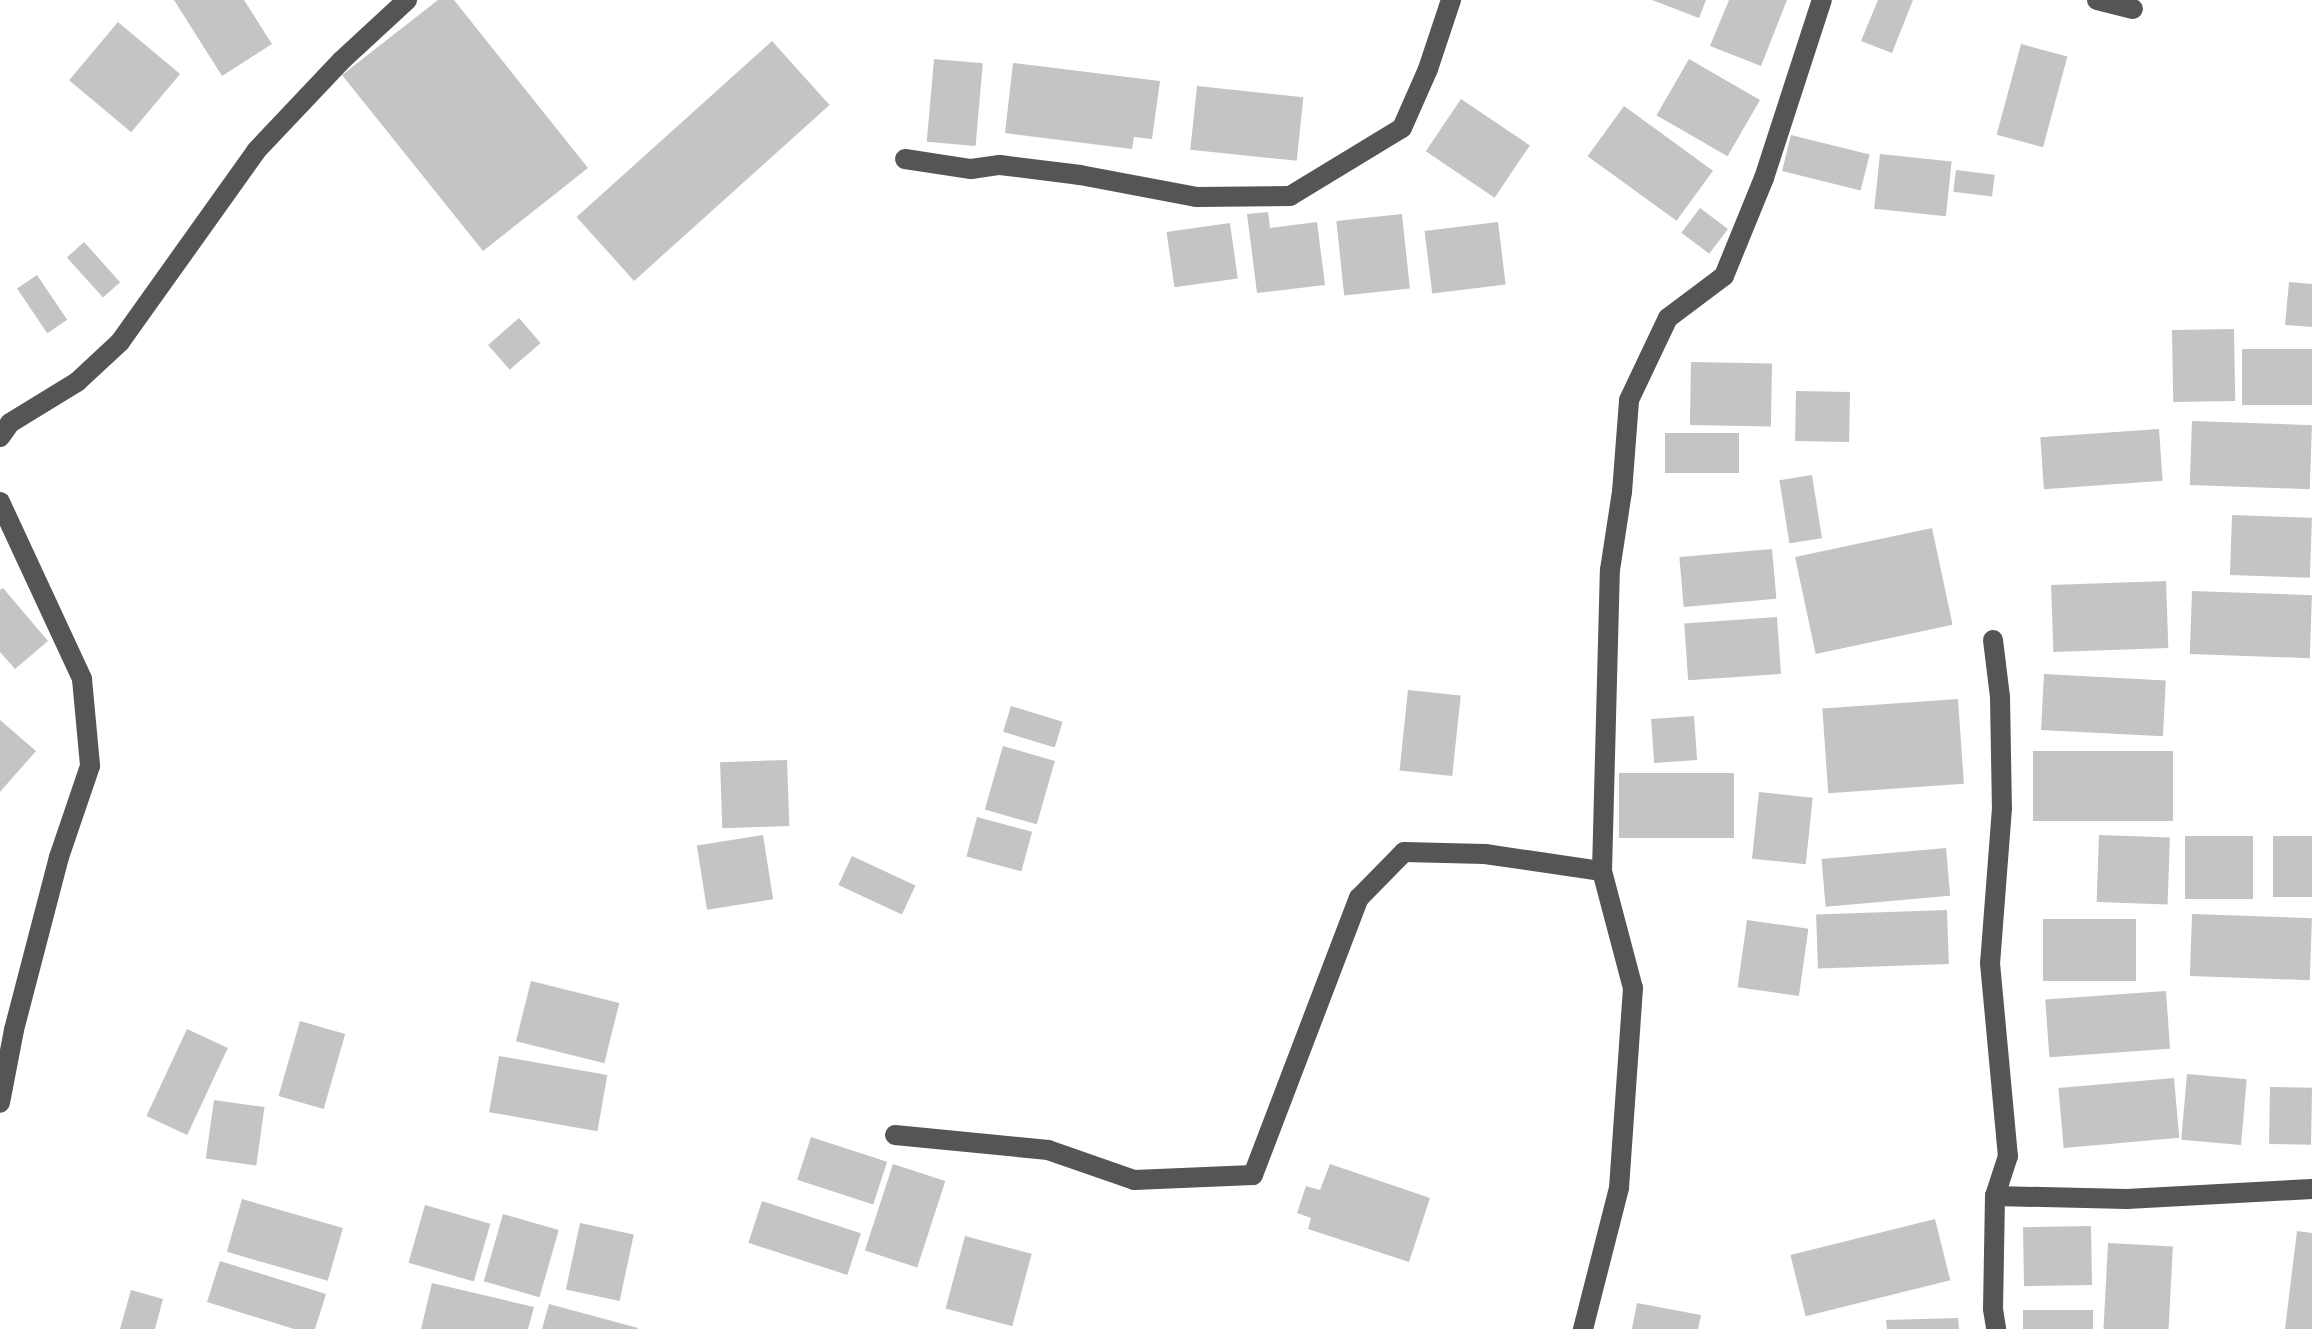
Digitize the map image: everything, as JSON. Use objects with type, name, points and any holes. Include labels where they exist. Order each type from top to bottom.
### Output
[{"type":"street","points":[[0,437],[10,423],[77,382],[120,342],[256,151],[341,61],[407,0]]},
{"type":"street","points":[[905,159],[971,169],[1000,165],[1080,175],[1196,197],[1290,196],[1402,128],[1428,69],[1451,0]]},
{"type":"street","points":[[1583,1329],[1619,1188],[1633,988],[1602,871],[1610,570],[1622,492],[1629,400],[1668,318],[1724,276],[1764,178],[1822,0]]},
{"type":"street","points":[[2097,0],[2133,9]]},
{"type":"street","points":[[0,502],[82,679],[90,766],[59,857],[14,1030],[0,1103]]},
{"type":"street","points":[[1993,640],[2000,697],[2002,808],[1990,963],[2008,1156],[1995,1196],[1993,1309],[1996,1329]]},
{"type":"street","points":[[895,1135],[1048,1150],[1134,1180],[1253,1175],[1359,898],[1404,852],[1485,854],[1602,871]]},
{"type":"street","points":[[1995,1196],[2127,1199],[2312,1189]]},
{"type":"building","points":[[174,0],[244,0],[272,44],[222,76]]},
{"type":"building","points":[[438,0],[454,0],[588,168],[483,251],[342,75]]},
{"type":"building","points":[[1652,0],[1706,0],[1699,18]]},
{"type":"building","points":[[1729,0],[1787,0],[1761,66],[1710,46]]},
{"type":"building","points":[[1878,0],[1913,0],[1892,53],[1861,41]]},
{"type":"building","points":[[118,22],[180,74],[131,132],[69,80]]},
{"type":"building","points":[[772,41],[830,105],[634,281],[577,217]]},
{"type":"building","points":[[2021,44],[2067,56],[2043,147],[1997,135]]},
{"type":"building","points":[[934,59],[983,63],[976,146],[927,142]]},
{"type":"building","points":[[1689,59],[1760,100],[1728,156],[1656,115]]},
{"type":"building","points":[[1013,63],[1160,81],[1152,139],[1134,137],[1132,149],[1005,133]]},
{"type":"building","points":[[1197,86],[1303,97],[1297,161],[1190,150]]},
{"type":"building","points":[[1461,99],[1530,145],[1495,198],[1426,151]]},
{"type":"building","points":[[1624,106],[1713,171],[1677,221],[1588,156]]},
{"type":"building","points":[[1791,135],[1870,155],[1861,190],[1782,171]]},
{"type":"building","points":[[1880,154],[1952,162],[1946,216],[1874,209]]},
{"type":"building","points":[[1956,170],[1995,175],[1992,197],[1953,192]]},
{"type":"building","points":[[1700,208],[1728,229],[1709,254],[1681,233]]},
{"type":"building","points":[[1268,212],[1270,228],[1317,222],[1325,285],[1257,293],[1247,214]]},
{"type":"building","points":[[1402,214],[1410,289],[1344,295],[1336,221]]},
{"type":"building","points":[[1498,222],[1506,285],[1432,294],[1425,231]]},
{"type":"building","points":[[1230,223],[1238,278],[1174,287],[1167,232]]},
{"type":"building","points":[[84,242],[120,282],[103,298],[67,257]]},
{"type":"building","points":[[37,275],[67,320],[47,333],[17,288]]},
{"type":"building","points":[[2289,282],[2312,284],[2312,327],[2285,325]]},
{"type":"building","points":[[519,318],[541,343],[510,370],[488,345]]},
{"type":"building","points":[[2234,329],[2235,401],[2173,402],[2172,330]]},
{"type":"building","points":[[2242,349],[2312,349],[2312,405],[2242,405]]},
{"type":"building","points":[[1691,362],[1772,363],[1771,426],[1690,425]]},
{"type":"building","points":[[1796,391],[1850,392],[1849,442],[1795,441]]},
{"type":"building","points":[[2192,421],[2312,425],[2310,489],[2190,485]]},
{"type":"building","points":[[2159,429],[2163,481],[2044,489],[2040,437]]},
{"type":"building","points":[[1665,433],[1739,433],[1739,473],[1665,473]]},
{"type":"building","points":[[1812,475],[1822,538],[1789,543],[1779,480]]},
{"type":"building","points":[[2232,515],[2312,518],[2310,578],[2230,575]]},
{"type":"building","points":[[1932,528],[1953,625],[1816,654],[1795,557]]},
{"type":"building","points":[[1772,549],[1776,599],[1684,607],[1679,557]]},
{"type":"building","points":[[2166,581],[2168,648],[2053,652],[2051,585]]},
{"type":"building","points":[[3,588],[48,641],[15,669],[0,652],[0,590]]},
{"type":"building","points":[[2192,591],[2312,595],[2310,658],[2190,654]]},
{"type":"building","points":[[1777,617],[1781,674],[1688,680],[1684,623]]},
{"type":"building","points":[[2044,674],[2166,680],[2163,736],[2041,730]]},
{"type":"building","points":[[1408,690],[1461,696],[1452,776],[1400,771]]},
{"type":"building","points":[[1958,699],[1964,784],[1828,793],[1822,708]]},
{"type":"building","points":[[1011,706],[1063,722],[1055,748],[1003,732]]},
{"type":"building","points":[[1694,716],[1697,760],[1654,763],[1651,719]]},
{"type":"building","points":[[0,720],[36,751],[0,792]]},
{"type":"building","points":[[1003,746],[1055,761],[1037,824],[985,809]]},
{"type":"building","points":[[2033,751],[2173,751],[2173,821],[2033,821]]},
{"type":"building","points":[[787,760],[789,826],[722,828],[720,762]]},
{"type":"building","points":[[1619,773],[1734,773],[1734,838],[1619,838]]},
{"type":"building","points":[[1759,792],[1813,798],[1806,864],[1752,859]]},
{"type":"building","points":[[977,817],[1032,832],[1021,871],[966,857]]},
{"type":"building","points":[[763,835],[773,899],[707,910],[697,845]]},
{"type":"building","points":[[2099,835],[2170,837],[2168,904],[2097,902]]},
{"type":"building","points":[[2185,836],[2253,836],[2253,899],[2185,899]]},
{"type":"building","points":[[2273,836],[2312,836],[2312,897],[2273,897]]},
{"type":"building","points":[[1946,848],[1950,896],[1826,907],[1821,859]]},
{"type":"building","points":[[852,856],[915,886],[902,915],[838,885]]},
{"type":"building","points":[[1947,910],[1949,964],[1818,969],[1816,915]]},
{"type":"building","points":[[2192,914],[2312,918],[2310,980],[2190,976]]},
{"type":"building","points":[[2043,919],[2136,919],[2136,981],[2043,981]]},
{"type":"building","points":[[1747,920],[1808,929],[1799,996],[1738,987]]},
{"type":"building","points":[[531,981],[619,1003],[604,1063],[516,1041]]},
{"type":"building","points":[[2166,991],[2170,1049],[2049,1057],[2045,999]]},
{"type":"building","points":[[300,1021],[345,1034],[324,1109],[279,1096]]},
{"type":"building","points":[[187,1029],[228,1048],[187,1135],[146,1116]]},
{"type":"building","points":[[499,1056],[607,1075],[597,1131],[489,1112]]},
{"type":"building","points":[[2187,1074],[2247,1079],[2241,1145],[2181,1140]]},
{"type":"building","points":[[2174,1078],[2179,1138],[2064,1148],[2058,1088]]},
{"type":"building","points":[[2270,1087],[2312,1088],[2311,1145],[2269,1144]]},
{"type":"building","points":[[214,1100],[265,1107],[256,1166],[206,1158]]},
{"type":"building","points":[[811,1137],[887,1162],[873,1205],[797,1180]]},
{"type":"building","points":[[893,1164],[945,1181],[917,1268],[865,1251]]},
{"type":"building","points":[[1330,1164],[1430,1198],[1409,1262],[1308,1229],[1311,1218],[1297,1213],[1306,1186],[1320,1190]]},
{"type":"building","points":[[242,1199],[343,1228],[328,1281],[227,1252]]},
{"type":"building","points":[[762,1201],[861,1233],[847,1275],[748,1243]]},
{"type":"building","points":[[425,1205],[490,1224],[474,1281],[408,1263]]},
{"type":"building","points":[[503,1214],[559,1230],[539,1297],[484,1281]]},
{"type":"building","points":[[1935,1219],[1950,1280],[1806,1316],[1790,1255]]},
{"type":"building","points":[[580,1223],[634,1234],[620,1301],[566,1290]]},
{"type":"building","points":[[2091,1226],[2092,1285],[2024,1286],[2023,1227]]},
{"type":"building","points":[[2297,1231],[2312,1233],[2312,1329],[2285,1329]]},
{"type":"building","points":[[965,1236],[1032,1254],[1012,1326],[946,1308]]},
{"type":"building","points":[[2108,1243],[2173,1246],[2169,1329],[2103,1329]]},
{"type":"building","points":[[220,1261],[326,1294],[315,1329],[294,1329],[207,1302]]},
{"type":"building","points":[[432,1283],[534,1307],[528,1329],[421,1329]]},
{"type":"building","points":[[131,1290],[163,1299],[155,1329],[120,1329]]},
{"type":"building","points":[[1637,1303],[1701,1315],[1698,1329],[1632,1329]]},
{"type":"building","points":[[549,1304],[638,1328],[638,1329],[542,1329]]},
{"type":"building","points":[[2023,1310],[2093,1310],[2093,1329],[2023,1329]]},
{"type":"building","points":[[1958,1318],[1959,1329],[1887,1329],[1886,1320]]}]
